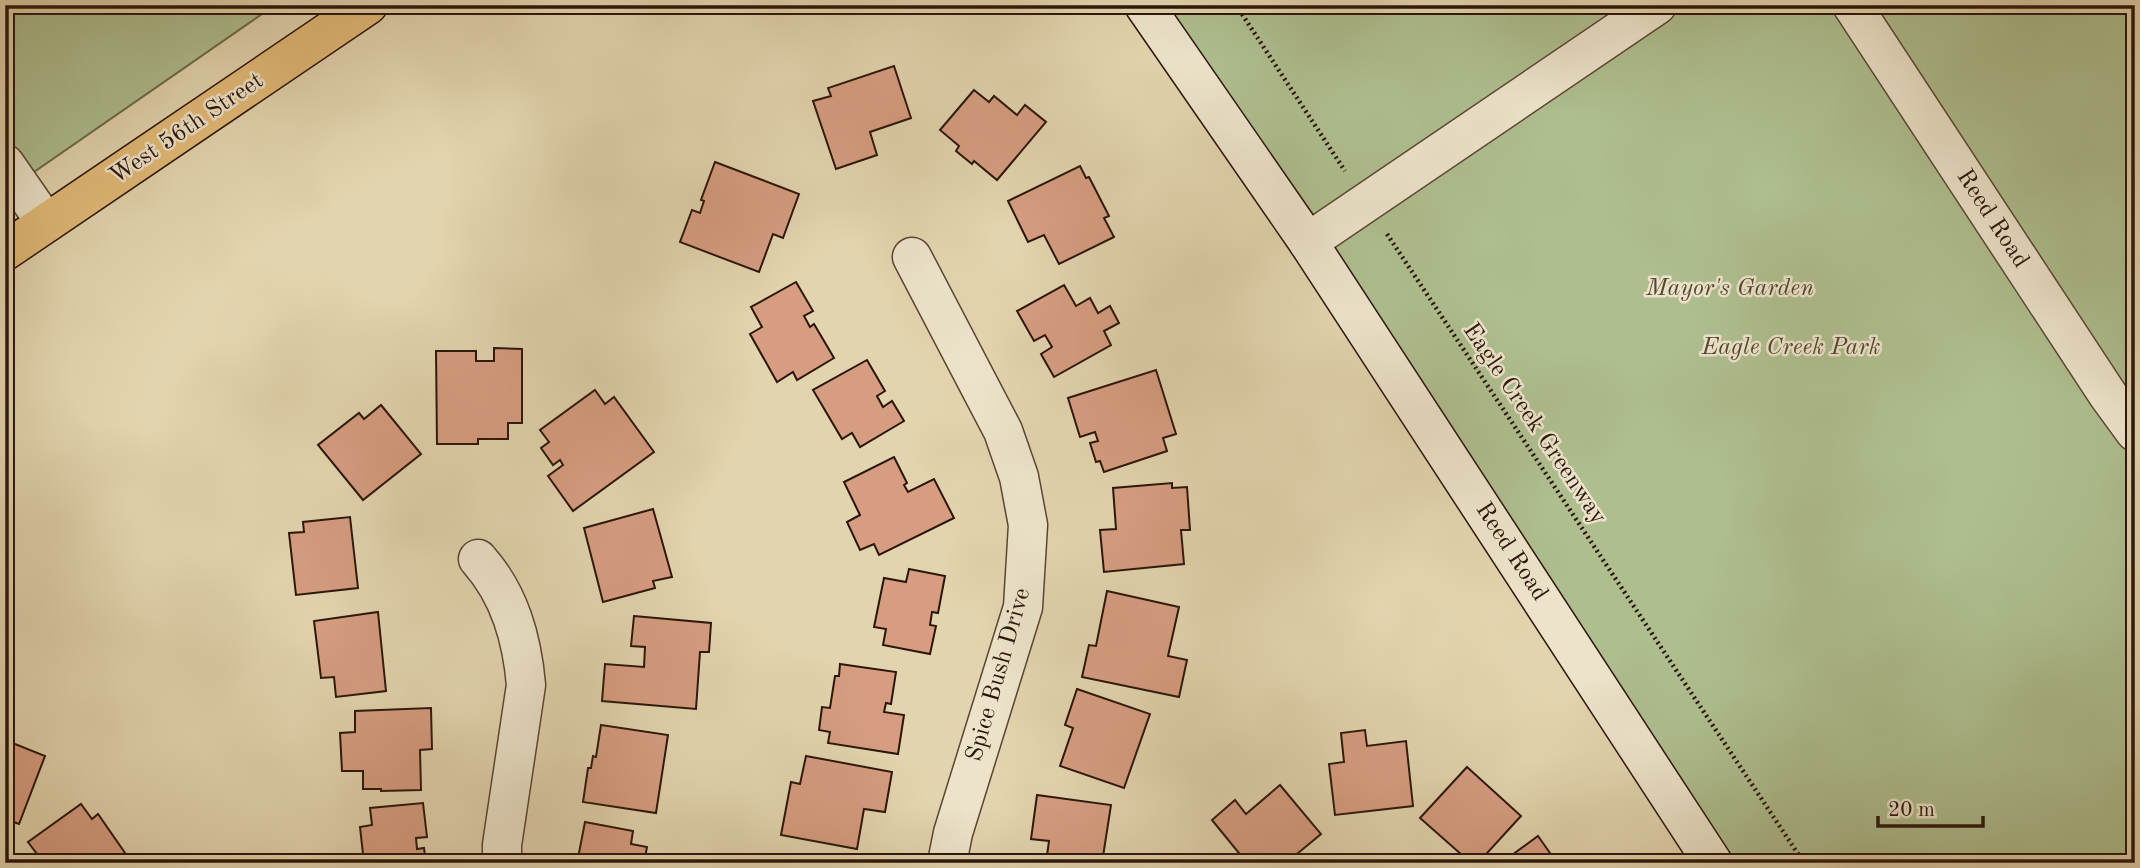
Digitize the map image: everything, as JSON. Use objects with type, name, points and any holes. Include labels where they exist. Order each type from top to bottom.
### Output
[{"type":"main road","name":"West 56th Street","points":[[5,251],[368,5]]},
{"type":"street","name":"Reed Road","points":[[1144,5],[1308,242],[1713,863]]},
{"type":"street","points":[[1308,242],[1657,5]]},
{"type":"street","name":"Reed Road","points":[[1853,5],[2108,395],[2135,432]]},
{"type":"street","points":[[5,164],[46,223]]},
{"type":"street","name":"Spice Bush Drive","points":[[912,257],[1003,431],[1019,477],[1028,525],[1023,607],[953,833],[947,863]]},
{"type":"street","points":[[478,559],[493,578],[508,606],[525,661],[526,685],[502,845],[502,863]]},
{"type":"path","name":"Eagle Creek Greenway","points":[[1236,5],[1804,863]]},
{"type":"green space","points":[[5,5],[275,5],[5,192]]},
{"type":"green space","name":"Eagle Creek Park","points":[[1150,5],[2135,5],[2135,863],[1723,863]]},
{"type":"building","points":[[894,66],[911,118],[870,132],[877,155],[836,169],[813,101],[831,96],[828,88]]},
{"type":"building","points":[[974,90],[989,102],[994,96],[1017,115],[1025,105],[1046,122],[997,180],[974,161],[972,164],[956,151],[959,146],[940,130]]},
{"type":"building","points":[[715,162],[799,194],[783,238],[773,234],[759,272],[680,242],[692,210],[700,213],[704,201],[701,200]]},
{"type":"building","points":[[1080,166],[1086,178],[1089,177],[1109,216],[1104,218],[1114,237],[1059,264],[1044,235],[1028,242],[1008,201]]},
{"type":"building","points":[[796,282],[813,311],[804,316],[810,327],[814,324],[834,358],[797,380],[793,372],[777,382],[750,334],[762,327],[751,307]]},
{"type":"building","points":[[1064,285],[1076,306],[1090,298],[1098,313],[1110,306],[1119,323],[1104,331],[1111,345],[1054,377],[1041,354],[1052,347],[1045,335],[1034,341],[1017,311]]},
{"type":"building","points":[[494,348],[522,349],[522,423],[508,423],[508,439],[478,439],[478,444],[437,444],[436,351],[476,351],[476,361],[494,361]]},
{"type":"building","points":[[867,360],[885,391],[877,396],[883,407],[892,401],[904,421],[860,447],[852,433],[842,439],[813,390]]},
{"type":"building","points":[[1156,370],[1176,434],[1163,438],[1167,451],[1104,472],[1100,461],[1096,462],[1090,443],[1098,441],[1095,432],[1080,437],[1068,398]]},
{"type":"building","points":[[595,390],[605,404],[614,397],[654,452],[573,511],[548,476],[563,465],[560,460],[553,465],[541,448],[549,442],[540,430]]},
{"type":"building","points":[[381,405],[421,454],[363,500],[318,445],[359,413],[364,419]]},
{"type":"building","points":[[894,457],[907,483],[904,485],[908,492],[934,479],[954,518],[879,555],[874,544],[860,550],[847,522],[860,515],[844,482]]},
{"type":"building","points":[[1172,483],[1172,488],[1187,487],[1190,530],[1181,530],[1184,564],[1104,572],[1100,530],[1116,529],[1113,488]]},
{"type":"building","points":[[653,509],[672,577],[653,581],[655,588],[603,602],[584,528]]},
{"type":"building","points":[[350,517],[358,588],[296,595],[289,533],[304,532],[303,522]]},
{"type":"building","points":[[909,569],[945,576],[938,613],[932,612],[930,625],[936,626],[930,654],[883,645],[886,629],[874,627],[884,578],[906,582]]},
{"type":"building","points":[[1107,591],[1179,607],[1168,656],[1187,660],[1179,697],[1082,677],[1089,645],[1096,646]]},
{"type":"building","points":[[378,612],[386,691],[336,697],[334,677],[321,678],[314,621]]},
{"type":"building","points":[[634,616],[711,623],[709,652],[700,652],[696,709],[602,701],[605,664],[644,667],[645,647],[631,646]]},
{"type":"building","points":[[840,664],[896,672],[891,704],[886,703],[884,712],[904,715],[898,754],[828,743],[830,732],[819,730],[822,707],[830,708],[835,676],[839,676]]},
{"type":"building","points":[[1077,689],[1150,714],[1124,788],[1060,766],[1073,728],[1065,725]]},
{"type":"building","points":[[431,708],[432,749],[420,750],[421,790],[363,789],[363,771],[342,771],[340,733],[355,732],[355,711]]},
{"type":"building","points":[[601,725],[668,735],[656,813],[583,802],[588,768],[591,768],[593,756],[596,757]]},
{"type":"building","points":[[1365,730],[1367,746],[1406,741],[1413,806],[1335,815],[1329,764],[1344,762],[1341,733]]},
{"type":"building","points":[[5,740],[45,756],[19,824],[5,819]]},
{"type":"building","points":[[806,756],[892,772],[885,812],[864,809],[857,849],[781,835],[791,782],[800,784]]},
{"type":"building","points":[[1467,767],[1521,816],[1478,863],[1471,863],[1420,818]]},
{"type":"building","points":[[1280,785],[1321,834],[1286,863],[1247,863],[1212,820],[1235,800],[1246,814]]},
{"type":"building","points":[[1037,795],[1111,805],[1102,863],[1046,863],[1049,841],[1031,839]]},
{"type":"building","points":[[423,803],[427,837],[416,838],[417,849],[424,848],[426,863],[364,863],[360,827],[372,825],[370,808]]},
{"type":"building","points":[[81,804],[92,819],[98,814],[132,863],[33,863],[30,859],[37,854],[28,842]]},
{"type":"building","points":[[585,822],[633,831],[631,844],[647,847],[644,863],[577,863]]},
{"type":"building","points":[[1538,836],[1557,863],[1501,863]]},
{"type":"building","points":[[782,858],[814,863],[781,863]]},
{"type":"park label","name":"Mayor's Garden","points":[[1730,289]]}]
